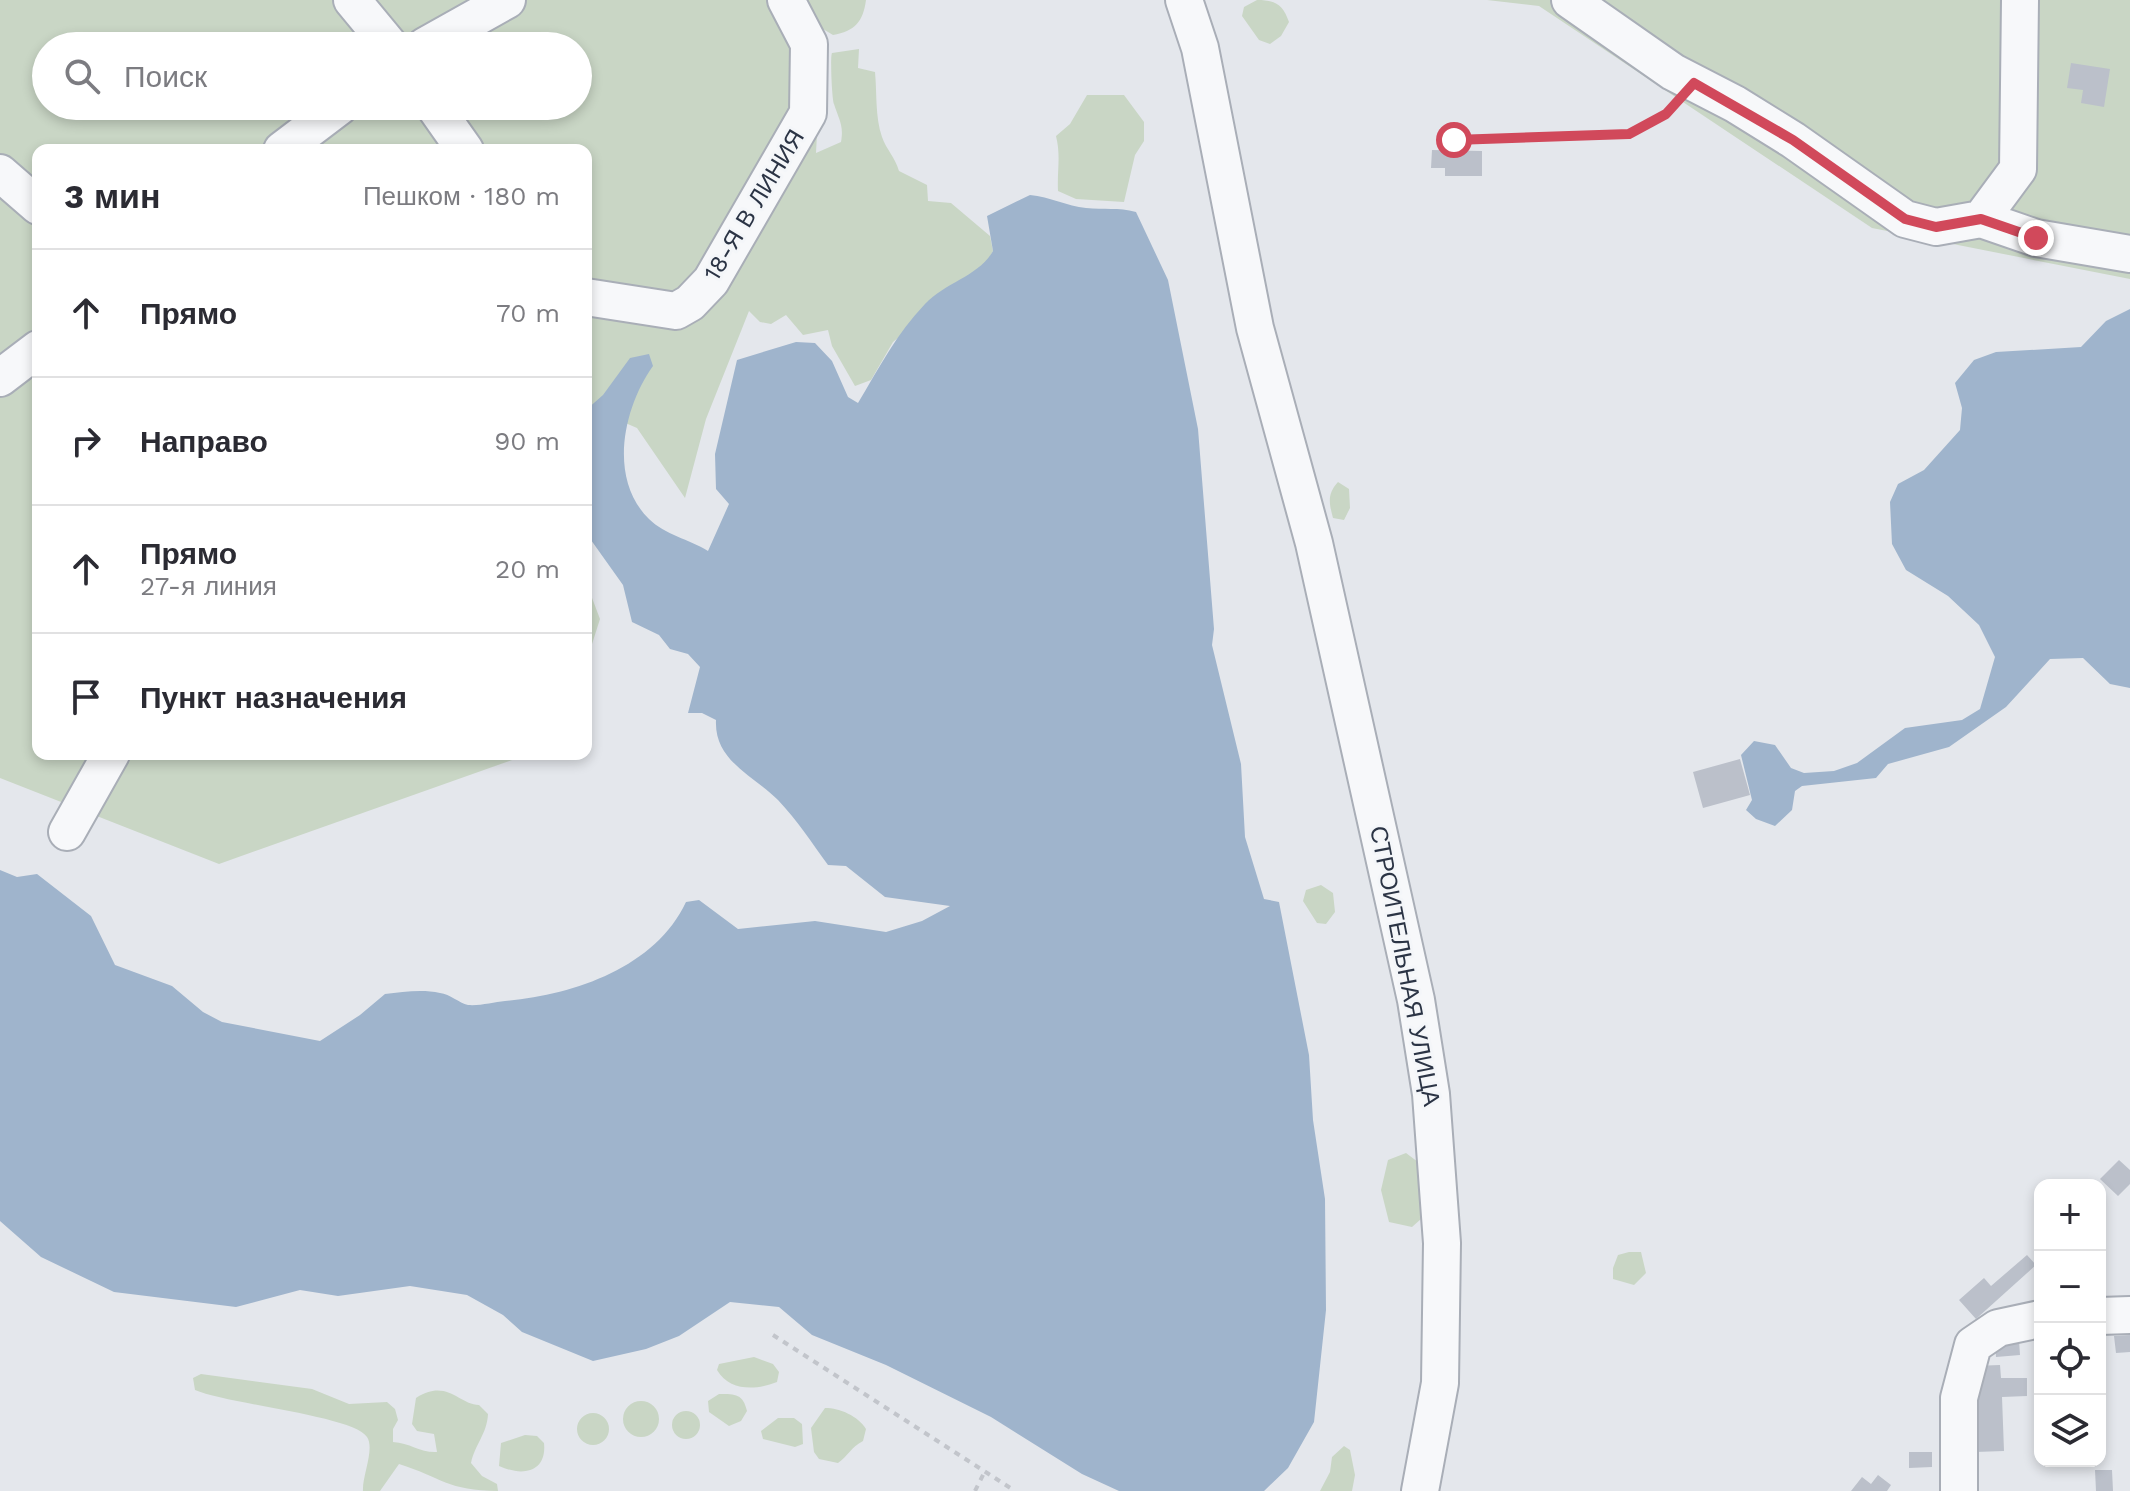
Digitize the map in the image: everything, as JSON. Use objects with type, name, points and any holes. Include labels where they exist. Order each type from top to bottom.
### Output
[{"type":"street","points":[[352,0],[378,32]]},
{"type":"street","points":[[442,32],[469,9],[507,0]]},
{"type":"street","name":"18-Я В ЛИНИЯ","points":[[592,298],[676,311],[690,303],[711,281],[808,113],[809,44],[786,0]]},
{"type":"street","name":"СТРОИТЕЛЬНАЯ УЛИЦА","points":[[1184,0],[1200,48],[1255,328],[1314,543],[1403,933],[1431,1094],[1442,1243],[1440,1383],[1420,1491]]},
{"type":"street","points":[[1570,0],[1673,72],[1793,140],[1905,219],[1936,227],[1981,219],[2036,238],[2130,254]]},
{"type":"street","points":[[1981,219],[2018,169],[2020,0]]},
{"type":"street","points":[[290,144],[322,120]]},
{"type":"street","points":[[444,120],[461,144]]},
{"type":"street","points":[[0,173],[32,201]]},
{"type":"street","points":[[0,378],[32,354]]},
{"type":"street","points":[[67,832],[108,760]]},
{"type":"street","points":[[2106,1316],[2130,1315]]},
{"type":"street","points":[[1959,1491],[1959,1398],[1973,1345],[1998,1328],[2034,1320]]},
{"type":"path","points":[[1454,140],[1629,134],[1666,114],[1694,83]]},
{"type":"path","points":[[773,1335],[1015,1491]]},
{"type":"path","points":[[975,1491],[985,1471]]},
{"type":"green space","points":[[0,0],[798,0],[822,36],[816,153],[841,142],[842,136],[834,104],[832,53],[859,49],[858,68],[875,72],[880,129],[899,171],[927,185],[928,201],[951,203],[990,236],[993,251],[985,266],[893,342],[871,380],[855,386],[832,346],[828,330],[803,335],[786,315],[771,324],[760,322],[749,311],[706,419],[685,498],[637,428],[592,409],[592,144],[32,144],[32,760],[512,760],[219,864],[0,778]]},
{"type":"green space","points":[[803,0],[866,0],[857,24],[833,35],[823,29]]},
{"type":"green space","points":[[1257,0],[1278,5],[1289,22],[1281,36],[1270,44],[1259,40],[1242,16],[1244,7]]},
{"type":"green space","points":[[1487,0],[2130,0],[2130,279],[1872,228],[1539,6]]},
{"type":"green space","points":[[1087,95],[1124,95],[1144,122],[1144,141],[1135,155],[1124,202],[1076,199],[1058,191],[1056,136],[1070,124]]},
{"type":"green space","points":[[1338,482],[1349,489],[1350,508],[1344,520],[1333,518],[1331,508],[1331,495]]},
{"type":"green space","points":[[592,598],[600,619],[592,644]]},
{"type":"green space","points":[[1321,885],[1333,893],[1335,912],[1326,924],[1317,923],[1303,901],[1306,890]]},
{"type":"green space","points":[[1406,1153],[1418,1162],[1423,1198],[1421,1219],[1412,1227],[1389,1222],[1381,1190],[1388,1160]]},
{"type":"green space","points":[[1641,1252],[1646,1273],[1634,1285],[1613,1279],[1618,1255]]},
{"type":"green space","points":[[754,1357],[773,1364],[779,1372],[777,1382],[761,1387],[736,1386],[717,1370],[719,1364]]},
{"type":"green space","points":[[201,1374],[312,1389],[349,1404],[387,1402],[395,1409],[398,1420],[393,1429],[393,1442],[431,1452],[437,1452],[434,1434],[417,1431],[412,1424],[416,1398],[436,1391],[452,1394],[479,1405],[488,1414],[471,1463],[482,1476],[497,1484],[498,1491],[456,1486],[399,1464],[380,1491],[363,1491],[369,1455],[367,1437],[339,1423],[195,1390],[193,1378]]},
{"type":"green space","points":[[719,1394],[741,1398],[747,1411],[741,1421],[729,1426],[709,1412],[708,1401]]},
{"type":"green space","points":[[641,1401],[654,1406],[659,1419],[654,1432],[641,1437],[628,1432],[623,1419],[628,1406]]},
{"type":"green space","points":[[825,1408],[848,1414],[866,1429],[863,1441],[838,1463],[819,1459],[814,1452],[811,1428]]},
{"type":"green space","points":[[686,1411],[696,1415],[700,1425],[696,1435],[686,1439],[676,1435],[672,1425],[676,1415]]},
{"type":"green space","points":[[593,1413],[605,1417],[609,1429],[605,1441],[593,1445],[581,1441],[577,1429],[581,1417]]},
{"type":"green space","points":[[778,1418],[794,1418],[802,1424],[803,1444],[795,1447],[763,1439],[761,1431]]},
{"type":"green space","points":[[525,1435],[537,1436],[544,1443],[542,1460],[537,1466],[532,1470],[517,1471],[499,1466],[501,1443]]},
{"type":"green space","points":[[1344,1446],[1350,1450],[1355,1475],[1352,1491],[1320,1491],[1330,1472],[1332,1457]]},
{"type":"water","points":[[1030,195],[1079,207],[1136,212],[1168,280],[1198,429],[1214,629],[1212,645],[1241,764],[1245,837],[1264,899],[1279,902],[1309,1055],[1313,1120],[1325,1199],[1326,1310],[1314,1422],[1288,1468],[1264,1491],[1119,1491],[1082,1474],[991,1417],[886,1365],[812,1335],[779,1307],[730,1302],[679,1336],[646,1349],[593,1361],[522,1332],[503,1315],[467,1295],[410,1286],[338,1296],[300,1290],[236,1307],[114,1292],[41,1257],[0,1221],[0,870],[17,877],[37,874],[91,916],[115,965],[172,986],[203,1012],[222,1022],[320,1041],[385,994],[433,992],[468,1005],[477,1005],[531,998],[584,984],[633,961],[672,925],[686,902],[699,900],[738,929],[815,921],[886,932],[922,921],[950,906],[885,897],[846,866],[828,865],[778,800],[728,757],[717,734],[716,720],[702,713],[688,713],[700,667],[688,654],[670,649],[659,635],[632,622],[623,585],[592,541],[592,405],[603,395],[630,358],[649,354],[653,366],[634,402],[624,443],[628,484],[636,503],[649,519],[708,551],[729,504],[716,489],[715,454],[737,360],[796,342],[815,343],[832,361],[848,397],[858,403],[915,315],[933,296],[987,260],[993,251],[987,216]]},
{"type":"water","points":[[2130,309],[2130,688],[2110,684],[2083,658],[2050,659],[2006,707],[1949,747],[1888,764],[1876,778],[1802,786],[1795,791],[1792,810],[1775,826],[1756,819],[1746,810],[1752,800],[1741,755],[1754,741],[1775,745],[1791,768],[1804,773],[1834,771],[1857,763],[1905,728],[1962,720],[1980,709],[1995,657],[1979,625],[1948,596],[1906,570],[1892,544],[1890,502],[1898,484],[1924,470],[1960,430],[1962,408],[1955,383],[1974,360],[1996,352],[2081,347],[2106,321]]},
{"type":"building","points":[[2071,63],[2110,69],[2104,107],[2081,103],[2083,90],[2067,88]]},
{"type":"building","points":[[1432,150],[1482,151],[1482,176],[1445,176],[1445,168],[1431,168]]},
{"type":"building","points":[[1740,759],[1750,795],[1703,808],[1693,772]]},
{"type":"building","points":[[2119,1160],[2130,1170],[2130,1184],[2118,1196],[2106,1185],[2106,1179],[2100,1179]]},
{"type":"building","points":[[2027,1255],[2034,1263],[2034,1267],[1976,1319],[1959,1300],[1984,1278],[1991,1286]]},
{"type":"building","points":[[2130,1335],[2130,1352],[2116,1353],[2114,1336]]},
{"type":"building","points":[[2019,1340],[2020,1355],[1996,1357],[1995,1342]]},
{"type":"building","points":[[2000,1365],[2001,1378],[2027,1378],[2027,1396],[2002,1397],[2004,1451],[1975,1452],[1973,1366]]},
{"type":"building","points":[[1909,1452],[1932,1452],[1932,1467],[1909,1468]]},
{"type":"building","points":[[2095,1470],[2112,1470],[2113,1491],[2096,1491]]},
{"type":"building","points":[[1878,1475],[1891,1485],[1887,1491],[1851,1491],[1862,1477],[1871,1484]]},
{"type":"route","points":[[1454,140],[1629,134],[1666,114],[1694,83],[1793,140],[1905,219],[1936,227],[1981,219],[2036,238]]}]
